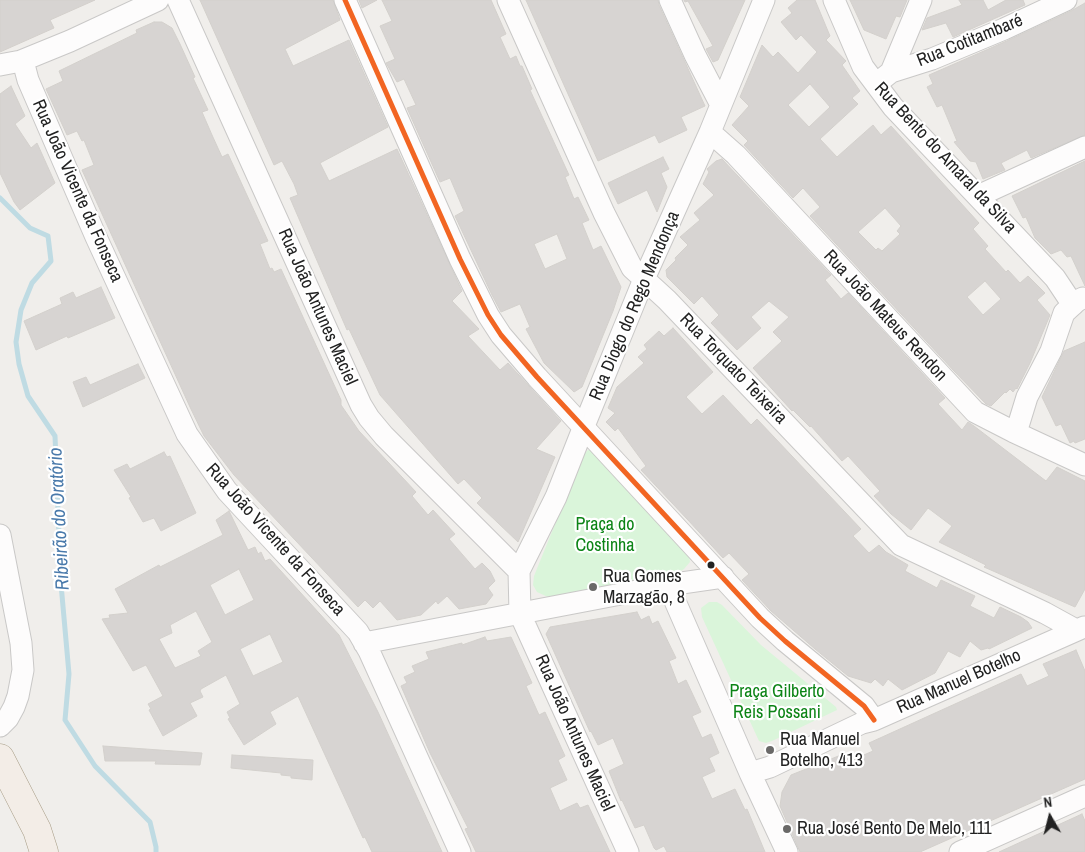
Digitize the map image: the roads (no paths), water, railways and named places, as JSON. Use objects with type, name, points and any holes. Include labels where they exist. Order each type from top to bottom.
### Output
[{"type":"main road","points":[[0,758],[37,830],[44,852]]},
{"type":"street","points":[[0,66],[23,61],[158,0]]},
{"type":"street","name":"Rua João Antunes Maciel","points":[[178,0],[361,405],[384,436],[519,571]]},
{"type":"street","points":[[345,0],[460,259],[488,315],[501,335],[537,377],[760,618],[864,706],[874,720]]},
{"type":"street","name":"Rua Torquato Teixeira","points":[[508,0],[604,213],[632,268],[667,300],[901,545],[1081,628]]},
{"type":"street","points":[[670,0],[694,55],[721,105]]},
{"type":"street","name":"Rua Diogo do Rego Mendonça","points":[[520,614],[519,571],[556,498],[644,279],[710,132],[764,0]]},
{"type":"street","name":"Rua Bento do Amaral da Silva","points":[[834,0],[863,67],[883,78],[893,107],[1079,301]]},
{"type":"street","points":[[883,78],[922,0]]},
{"type":"street","name":"Rua Cotitambaré","points":[[883,78],[1004,29],[1066,0]]},
{"type":"street","name":"Rua João Vicente da Fonseca","points":[[23,61],[28,80],[96,237],[187,434],[227,491],[358,632],[460,852]]},
{"type":"street","name":"Rua João Mateus Rendon","points":[[710,132],[736,155],[975,412],[1085,465]]},
{"type":"street","points":[[978,196],[1085,147]]},
{"type":"street","points":[[1014,432],[1019,423],[1027,396],[1051,351],[1064,313],[1079,301]]},
{"type":"street","points":[[0,535],[21,643],[23,670],[16,702],[8,718],[0,726]]},
{"type":"street","points":[[364,643],[668,585],[723,577]]},
{"type":"street","points":[[668,585],[750,773],[787,852]]},
{"type":"street","name":"Rua João Antunes Maciel","points":[[520,614],[628,852]]},
{"type":"street","name":"Rua Manuel Botelho","points":[[750,773],[770,766],[1081,628]]},
{"type":"street","points":[[960,852],[1085,796]]},
{"type":"waterway","name":"Ribeirão do Oratório","points":[[0,198],[30,228],[48,236],[51,261],[32,283],[21,310],[16,342],[19,364],[28,396],[55,436],[61,584],[69,674],[65,720],[95,766],[150,822],[156,852]]},
{"type":"place","name":"Rua Gomes Marzagão, 8","points":[[593,587]]},
{"type":"place","name":"Rua Manuel Botelho, 413","points":[[770,750]]},
{"type":"place","name":"Rua José Bento De Melo, 111","points":[[787,829]]},
{"type":"park label","name":"Praça do Costinha","points":[[605,535]]},
{"type":"park label","name":"Praça Gilberto Reis Possani","points":[[777,702]]}]
